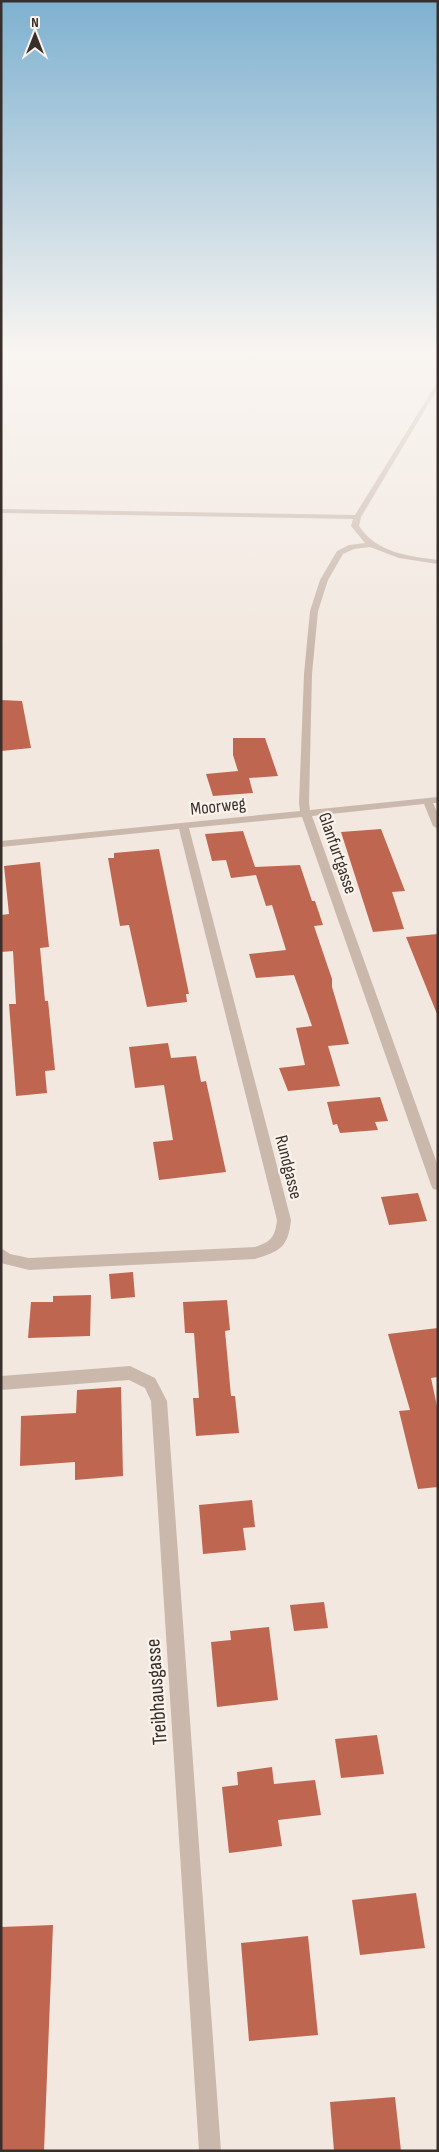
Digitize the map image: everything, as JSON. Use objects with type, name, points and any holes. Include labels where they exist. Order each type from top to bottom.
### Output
[{"type":"street","points":[[398,449],[357,517],[355,526],[361,538],[370,545],[388,553],[438,562]]},
{"type":"street","points":[[1,511],[357,517]]},
{"type":"street","name":"Glanfurtgasse","points":[[370,545],[352,547],[340,552],[324,580],[314,611],[308,674],[304,803],[306,814],[438,1186]]},
{"type":"street","points":[[432,801],[438,826]]},
{"type":"street","name":"Moorweg","points":[[1,844],[432,801]]},
{"type":"street","name":"Rundgasse","points":[[1,1254],[6,1259],[29,1264],[256,1253],[275,1247],[283,1237],[284,1220],[183,826]]},
{"type":"street","name":"Treibhausgasse","points":[[1,1383],[130,1373],[150,1383],[159,1401],[210,2151]]},
{"type":"building","points":[[1,700],[22,701],[31,748],[1,751]]},
{"type":"building","points":[[233,738],[265,738],[278,776],[249,778],[253,793],[213,796],[206,774],[238,771],[233,755]]},
{"type":"building","points":[[381,829],[405,891],[392,892],[404,929],[373,932],[341,832]]},
{"type":"building","points":[[243,831],[255,867],[300,865],[312,901],[315,901],[323,925],[314,926],[332,979],[332,987],[349,1044],[328,1046],[340,1086],[288,1091],[279,1068],[305,1065],[296,1028],[312,1026],[294,975],[256,978],[249,954],[286,950],[272,905],[266,906],[256,875],[231,878],[226,860],[212,861],[205,834]]},
{"type":"building","points":[[159,849],[189,994],[186,994],[187,1002],[147,1007],[129,925],[120,926],[108,858],[114,858],[114,853]]},
{"type":"building","points":[[40,862],[49,947],[40,948],[45,1001],[48,1001],[55,1070],[45,1071],[47,1093],[16,1096],[9,1004],[16,1004],[13,951],[1,952],[1,915],[9,914],[4,866]]},
{"type":"building","points":[[438,934],[438,1014],[437,1014],[406,937]]},
{"type":"building","points":[[168,1043],[171,1058],[196,1056],[201,1082],[206,1081],[226,1172],[159,1180],[153,1142],[173,1140],[164,1085],[135,1088],[129,1047]]},
{"type":"building","points":[[380,1097],[388,1121],[375,1122],[378,1130],[340,1133],[337,1124],[333,1125],[327,1102]]},
{"type":"building","points":[[418,1193],[427,1221],[389,1225],[381,1197]]},
{"type":"building","points":[[133,1272],[135,1297],[111,1299],[109,1274]]},
{"type":"building","points":[[91,1295],[90,1336],[28,1338],[31,1302],[53,1302],[53,1296]]},
{"type":"building","points":[[227,1300],[230,1330],[225,1331],[231,1396],[235,1396],[239,1433],[196,1436],[193,1398],[199,1398],[194,1333],[185,1333],[183,1302]]},
{"type":"building","points":[[438,1328],[438,1377],[431,1378],[438,1411],[438,1487],[418,1489],[399,1411],[410,1410],[388,1334]]},
{"type":"building","points":[[121,1387],[123,1476],[75,1480],[75,1462],[20,1466],[21,1416],[76,1413],[77,1390]]},
{"type":"building","points":[[252,1500],[255,1527],[243,1528],[246,1550],[203,1554],[199,1505]]},
{"type":"building","points":[[324,1602],[328,1628],[294,1631],[290,1605]]},
{"type":"building","points":[[269,1627],[278,1700],[217,1707],[211,1642],[231,1640],[230,1631]]},
{"type":"building","points":[[377,1735],[384,1774],[341,1778],[335,1739]]},
{"type":"building","points":[[272,1767],[274,1784],[315,1780],[321,1815],[278,1820],[282,1846],[229,1853],[222,1787],[238,1785],[237,1772]]},
{"type":"building","points":[[416,1893],[425,1948],[360,1955],[352,1900]]},
{"type":"building","points":[[53,1925],[44,2151],[1,2151],[1,1927]]},
{"type":"building","points":[[308,1936],[318,2035],[249,2041],[241,1943]]},
{"type":"building","points":[[395,2097],[401,2151],[334,2151],[330,2102]]}]
